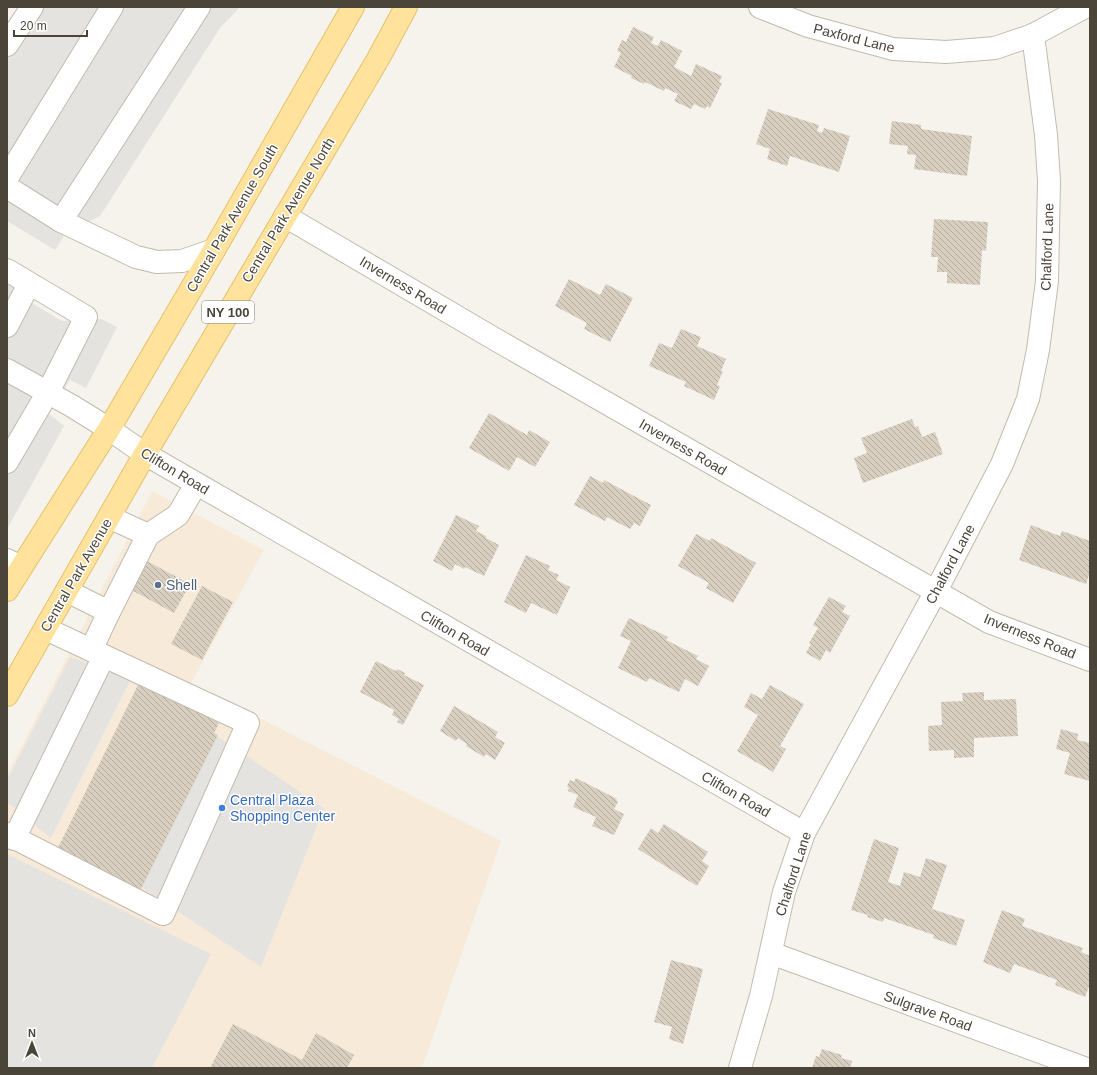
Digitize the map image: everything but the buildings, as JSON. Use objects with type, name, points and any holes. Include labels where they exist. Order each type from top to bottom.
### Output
[{"type":"main road","name":"Central Park Avenue South","points":[[108,429],[214,250],[353,7]]},
{"type":"main road","name":"Central Park Avenue North","points":[[145,454],[378,59],[406,7]]},
{"type":"main road","name":"NY 100","points":[[7,590],[14,563],[108,429]]},
{"type":"main road","name":"Central Park Avenue","points":[[7,695],[145,454]]},
{"type":"street","points":[[7,45],[32,7]]},
{"type":"street","points":[[7,178],[112,7]]},
{"type":"street","points":[[61,221],[199,7]]},
{"type":"street","name":"Paxford Lane","points":[[760,7],[808,26],[893,49],[946,52],[995,48],[1033,35],[1086,7]]},
{"type":"street","name":"Chalford Lane","points":[[740,1068],[761,996],[784,892],[804,834],[936,591],[1002,464],[1028,399],[1038,350],[1047,281],[1050,181],[1046,135],[1033,35]]},
{"type":"street","points":[[7,187],[61,221],[136,256],[157,262],[182,261],[214,250]]},
{"type":"street","name":"Inverness Road","points":[[285,216],[493,338],[989,622],[1090,660]]},
{"type":"street","points":[[7,270],[86,317],[48,392],[7,462]]},
{"type":"street","points":[[7,326],[29,284]]},
{"type":"street","name":"Clifton Road","points":[[7,370],[48,392],[145,454],[196,484],[804,834]]},
{"type":"street","points":[[46,629],[97,653],[248,723],[164,914],[10,837],[97,653],[108,612],[148,535],[178,515],[196,484]]},
{"type":"street","points":[[109,517],[148,535]]},
{"type":"street","points":[[67,591],[108,612]]},
{"type":"street","name":"Sulgrave Road","points":[[771,953],[1084,1068]]},
{"type":"shaded area","points":[[18,7],[240,7],[220,28],[100,216],[65,234],[55,250],[7,221],[7,25]]},
{"type":"shaded area","points":[[7,283],[33,304],[62,321],[101,319],[117,327],[86,388],[70,380],[49,414],[64,426],[7,529]]},
{"type":"shaded area","name":"Central Plaza Shopping Center","points":[[152,491],[264,550],[191,683],[501,841],[422,1068],[7,1068],[7,775]]},
{"type":"shaded area","points":[[70,657],[131,679],[51,838],[7,802],[7,780]]},
{"type":"shaded area","points":[[214,734],[324,808],[261,967],[140,886]]},
{"type":"shaded area","points":[[7,854],[211,954],[152,1068],[7,1068]]},
{"type":"place","name":"Shell","points":[[158,585]]},
{"type":"place","name":"Central Plaza Shopping Center","points":[[222,808]]}]
